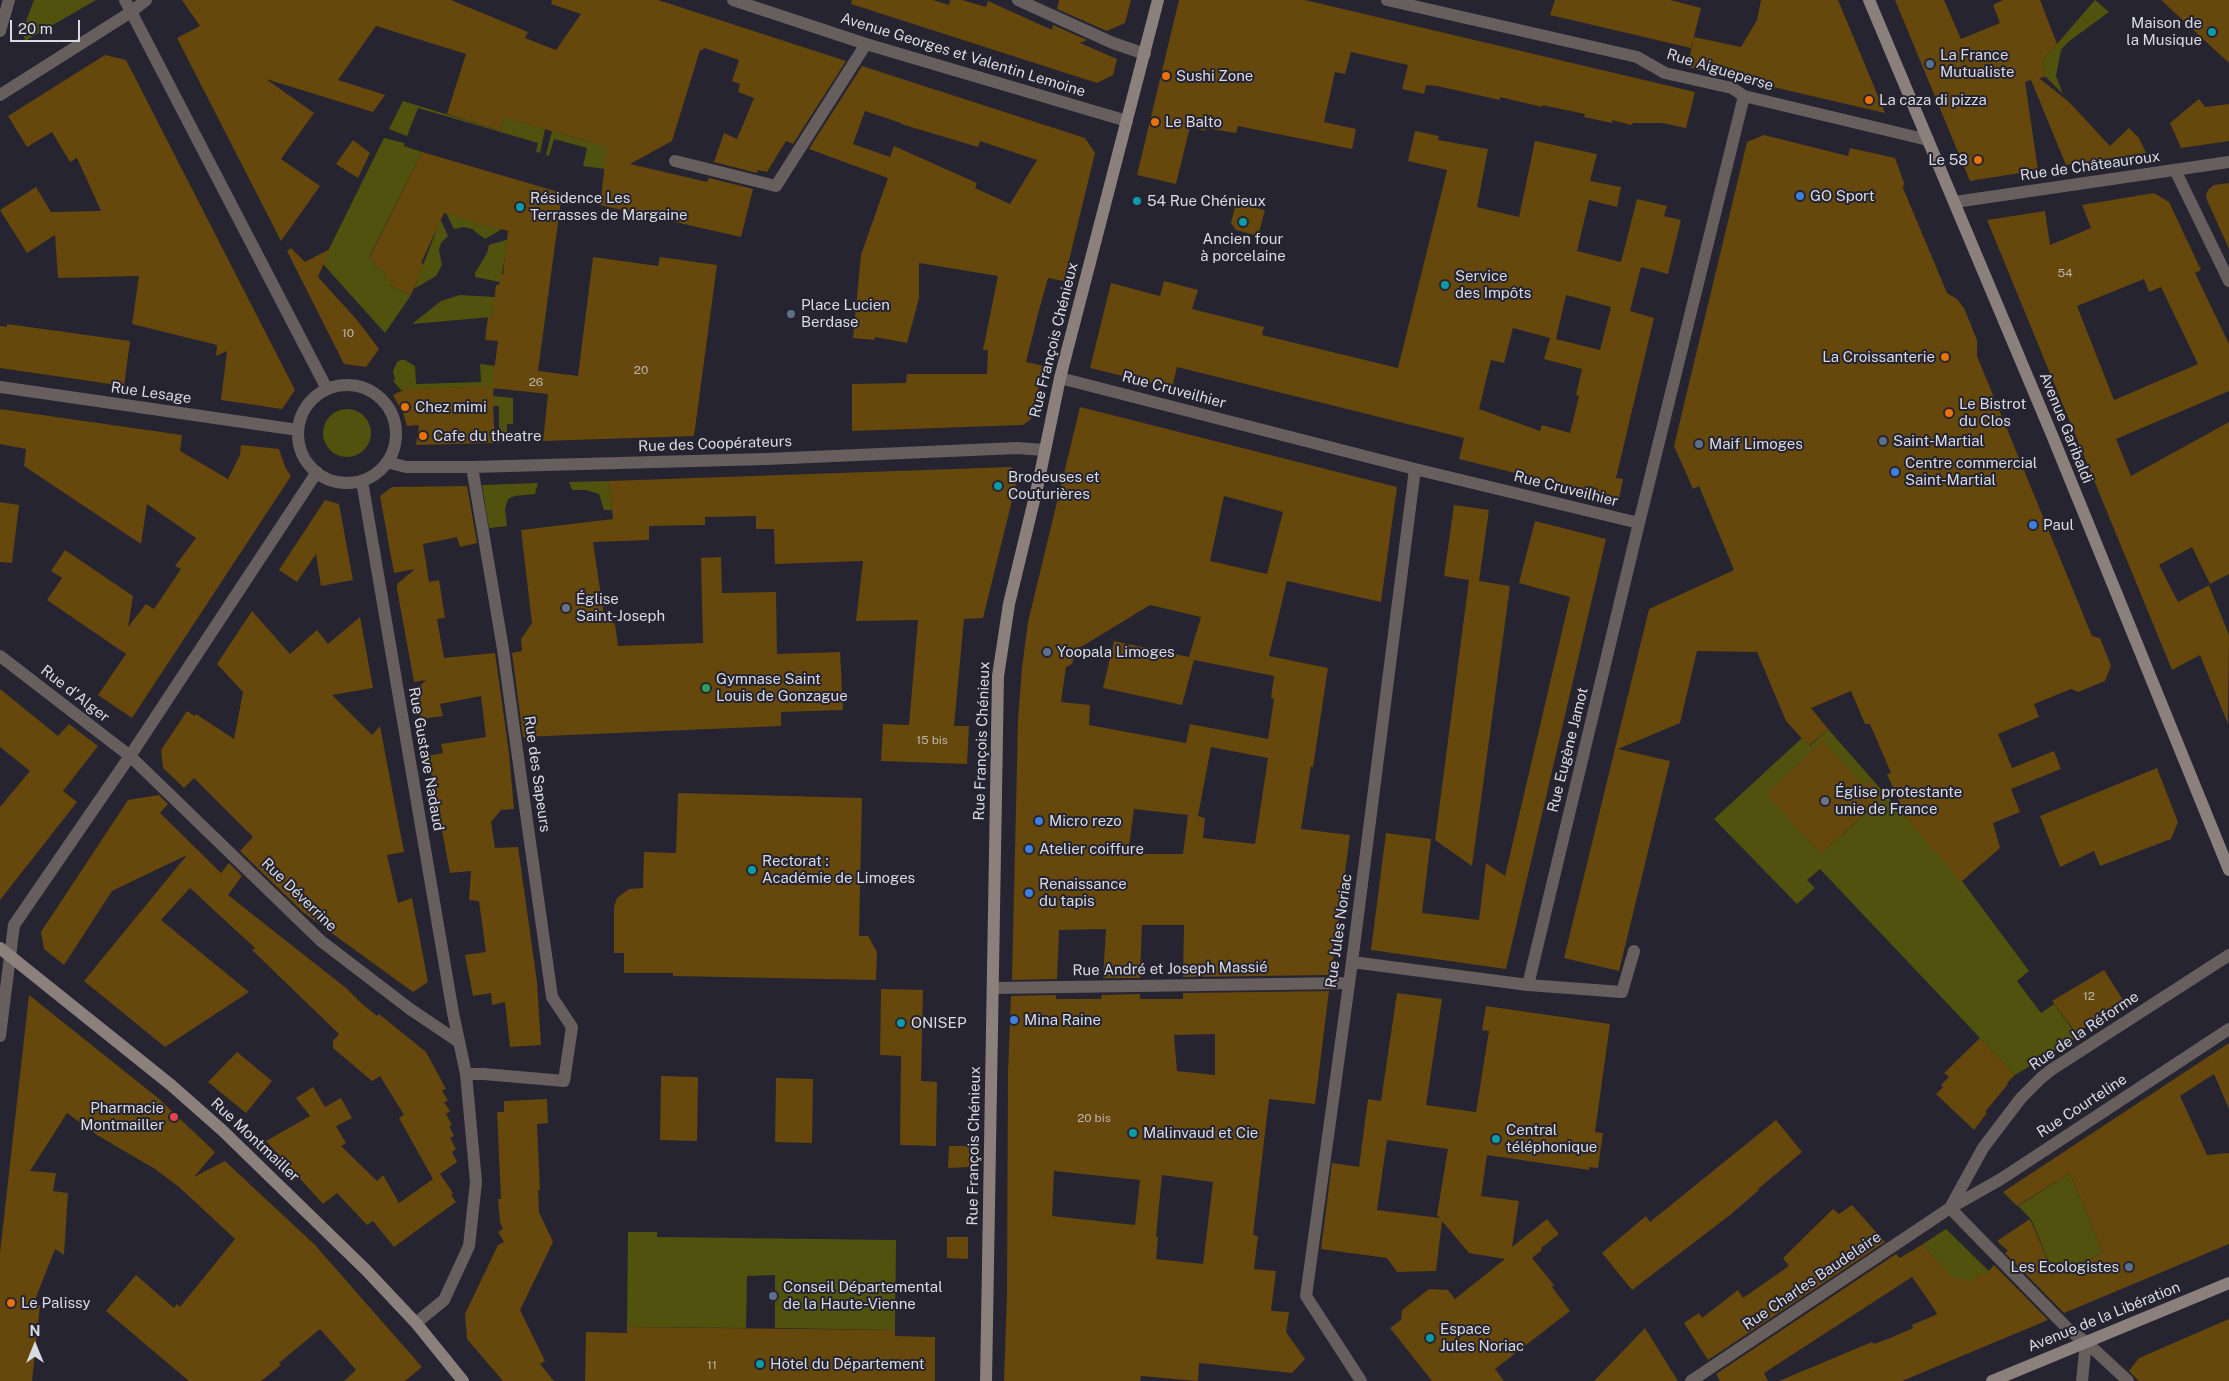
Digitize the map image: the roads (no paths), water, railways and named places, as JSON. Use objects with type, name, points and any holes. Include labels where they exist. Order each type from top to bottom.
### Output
[{"type":"main road","name":"Rue François Chénieux","points":[[986,1381],[998,676],[1009,604],[1038,484],[1060,378],[1158,0]]},
{"type":"main road","name":"Avenue Garibaldi","points":[[1869,0],[1956,202],[2229,870]]},
{"type":"main road","name":"Rue Montmailler","points":[[4,952],[171,1085],[222,1130],[366,1270],[416,1324],[463,1381]]},
{"type":"main road","name":"Avenue de la Libération","points":[[1992,1381],[2229,1283]]},
{"type":"street","points":[[0,30],[9,0]]},
{"type":"street","points":[[125,0],[327,389]]},
{"type":"street","points":[[0,95],[131,12],[146,0]]},
{"type":"street","name":"Avenue Georges et Valentin Lemoine","points":[[733,0],[866,44],[1127,121]]},
{"type":"street","points":[[1018,0],[1113,43],[1145,54]]},
{"type":"street","name":"Rue Aigueperse","points":[[1387,0],[1637,57],[1665,73],[1716,83],[1732,88],[1744,96],[1928,140]]},
{"type":"street","points":[[674,161],[776,186],[866,44]]},
{"type":"street","points":[[1640,523],[1744,96]]},
{"type":"street","name":"Rue de Châteauroux","points":[[1956,202],[2229,162]]},
{"type":"street","points":[[2175,170],[2229,281]]},
{"type":"street","name":"Rue Cruveilhier","points":[[1060,378],[1415,469],[1640,523]]},
{"type":"street","points":[[342,385],[358,386],[373,392],[384,402],[392,415],[396,430],[395,445],[387,462],[373,476],[362,481],[337,482],[316,472],[302,454],[298,430],[301,418],[307,406],[316,396],[327,389],[342,385]]},
{"type":"street","name":"Rue Lesage","points":[[0,387],[298,430]]},
{"type":"street","name":"Rue des Coopérateurs","points":[[387,462],[406,467],[472,467],[756,459],[1017,448],[1044,450]]},
{"type":"street","name":"Rue des Sapeurs","points":[[466,1074],[564,1081],[572,1027],[552,997],[503,649],[472,467]]},
{"type":"street","name":"Rue Jules Noriac","points":[[1361,1381],[1306,1296],[1352,962],[1415,469]]},
{"type":"street","points":[[0,1036],[4,992],[4,952],[14,925],[130,756],[316,472]]},
{"type":"street","name":"Rue Gustave Nadaud","points":[[362,481],[466,1074],[476,1182],[469,1246],[444,1300],[416,1324]]},
{"type":"street","name":"Rue Eugène Jamot","points":[[1528,985],[1640,523]]},
{"type":"street","name":"Rue d'Alger","points":[[0,656],[130,756]]},
{"type":"street","name":"Rue Déverrine","points":[[130,756],[322,941],[410,1009],[459,1042]]},
{"type":"street","points":[[1352,962],[1528,985],[1622,992],[1634,950]]},
{"type":"street","name":"Rue de la Réforme","points":[[1950,1208],[1983,1148],[2021,1098],[2041,1078],[2050,1070],[2229,955]]},
{"type":"street","name":"Rue André et Joseph Massié","points":[[993,988],[1348,983]]},
{"type":"street","name":"Rue Courteline","points":[[1950,1208],[2001,1179],[2229,1029]]},
{"type":"street","points":[[1950,1208],[2070,1331],[2086,1342],[2128,1381]]},
{"type":"street","name":"Rue Charles Baudelaire","points":[[1692,1381],[1950,1208]]},
{"type":"street","points":[[2082,1381],[2086,1342]]},
{"type":"place","name":"Maison de la Musique","points":[[2212,32]]},
{"type":"place","name":"La France Mutualiste","points":[[1930,64]]},
{"type":"place","name":"Sushi Zone","points":[[1166,76]]},
{"type":"place","name":"La caza di pizza","points":[[1869,100]]},
{"type":"place","name":"Le Balto","points":[[1155,122]]},
{"type":"place","name":"Le 58","points":[[1978,160]]},
{"type":"place","name":"GO Sport","points":[[1800,196]]},
{"type":"place","name":"54 Rue Chénieux","points":[[1137,201]]},
{"type":"place","name":"Résidence Les Terrasses de Margaine","points":[[520,207]]},
{"type":"place","name":"Ancien four à porcelaine","points":[[1243,222]]},
{"type":"place","name":"Service des Impôts","points":[[1445,285]]},
{"type":"place","name":"Place Lucien Berdase","points":[[791,314]]},
{"type":"place","name":"La Croissanterie","points":[[1945,357]]},
{"type":"place","name":"Chez mimi","points":[[405,407]]},
{"type":"place","name":"Le Bistrot du Clos","points":[[1949,413]]},
{"type":"place","name":"Cafe du theatre","points":[[423,436]]},
{"type":"place","name":"Saint-Martial","points":[[1883,441]]},
{"type":"place","name":"Maif Limoges","points":[[1699,444]]},
{"type":"place","name":"Centre commercial Saint-Martial","points":[[1895,472]]},
{"type":"place","name":"Brodeuses et Couturières","points":[[998,486]]},
{"type":"place","name":"Paul","points":[[2033,525]]},
{"type":"place","name":"Église Saint-Joseph","points":[[566,608]]},
{"type":"place","name":"Yoopala Limoges","points":[[1047,652]]},
{"type":"place","name":"Gymnase Saint Louis de Gonzague","points":[[706,688]]},
{"type":"place","name":"Église protestante unie de France","points":[[1825,801]]},
{"type":"place","name":"Micro rezo","points":[[1039,821]]},
{"type":"place","name":"Atelier coiffure","points":[[1029,849]]},
{"type":"place","name":"Rectorat : Académie de Limoges","points":[[752,870]]},
{"type":"place","name":"Renaissance du tapis","points":[[1029,893]]},
{"type":"place","name":"Mina Raine","points":[[1014,1020]]},
{"type":"place","name":"ONISEP","points":[[901,1023]]},
{"type":"place","name":"Pharmacie Montmailler","points":[[174,1117]]},
{"type":"place","name":"Malinvaud et Cie","points":[[1133,1133]]},
{"type":"place","name":"Central téléphonique","points":[[1496,1139]]},
{"type":"place","name":"Les Ecologistes","points":[[2129,1267]]},
{"type":"place","name":"Conseil Départemental de la Haute-Vienne","points":[[773,1296]]},
{"type":"place","name":"Le Palissy","points":[[11,1303]]},
{"type":"place","name":"Espace Jules Noriac","points":[[1430,1338]]},
{"type":"place","name":"Hôtel du Département","points":[[760,1364]]}]
